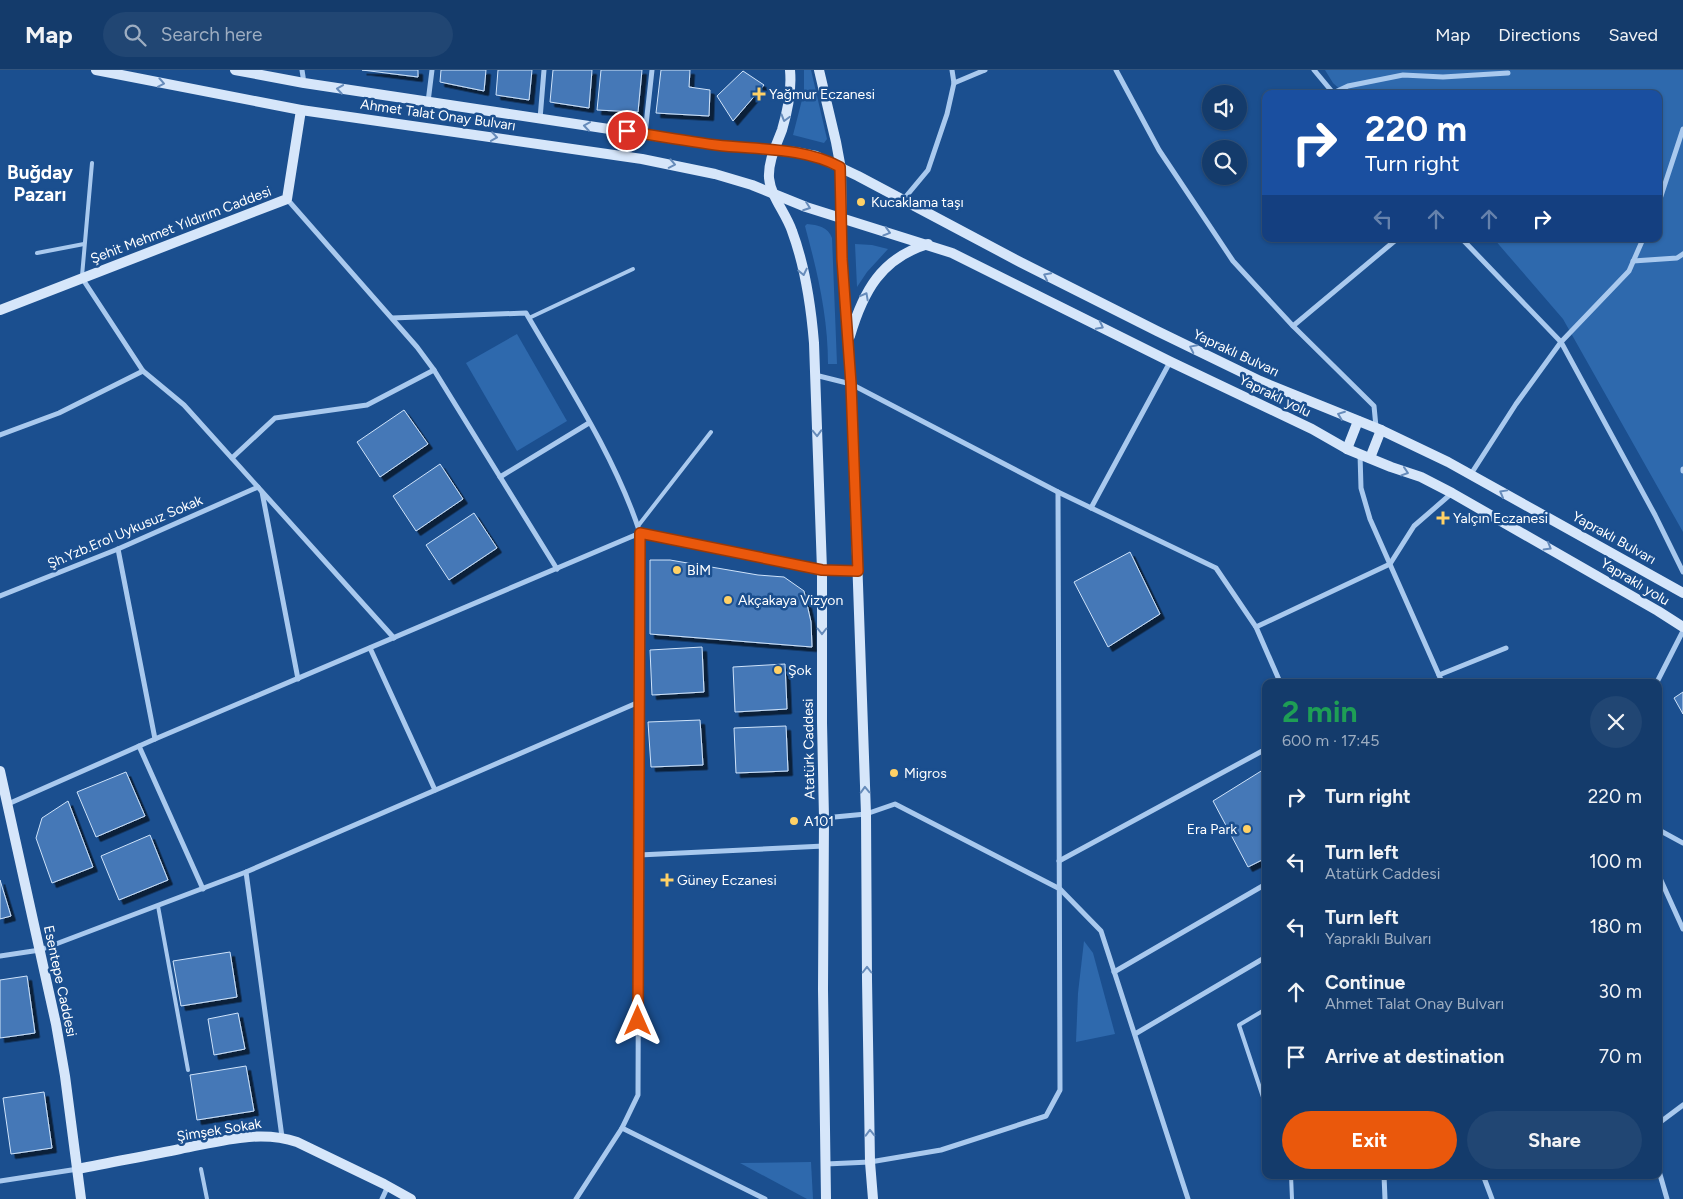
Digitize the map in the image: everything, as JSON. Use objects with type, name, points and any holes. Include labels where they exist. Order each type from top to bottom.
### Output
[{"type":"main road","name":"Ahmet Talat Onay Bulvarı","points":[[96,70],[301,110],[650,160],[715,174],[774,194]]},
{"type":"main road","name":"Ahmet Talat Onay Bulvarı","points":[[235,70],[304,83],[540,119],[716,145],[774,150]]},
{"type":"main road","name":"Atatürk Caddesi","points":[[790,70],[790,96],[774,150],[769,177],[774,194],[791,228],[803,270],[813,325],[822,570],[823,989],[826,1199]]},
{"type":"main road","points":[[818,70],[836,142],[840,167],[841,218],[851,384],[866,814],[870,1162],[873,1199]]},
{"type":"main road","name":"Şehit Mehmet Yıldırım Caddesi","points":[[0,310],[288,199],[301,110]]},
{"type":"main road","name":"Yapraklı Bulvarı","points":[[774,150],[816,156],[840,167],[1020,262],[1260,381],[1378,429],[1448,462],[1683,593]]},
{"type":"main road","points":[[774,194],[841,218]]},
{"type":"main road","name":"Yapraklı yolu","points":[[841,218],[952,253],[1170,362],[1286,416],[1348,449],[1421,477],[1650,606],[1683,627]]},
{"type":"main road","points":[[848,342],[861,304],[879,275],[904,253],[928,244]]},
{"type":"main road","points":[[1348,449],[1358,421]]},
{"type":"main road","points":[[1370,458],[1378,429]]},
{"type":"main road","name":"Esentepe Caddesi","points":[[0,771],[57,1033],[81,1199]]},
{"type":"main road","name":"Şimşek Sokak","points":[[78,1169],[236,1138],[282,1137],[335,1160],[410,1199]]},
{"type":"street","points":[[302,70],[304,83]]},
{"type":"street","points":[[428,102],[432,70]]},
{"type":"street","points":[[540,119],[544,70]]},
{"type":"street","points":[[645,134],[652,70]]},
{"type":"street","points":[[903,200],[928,170],[947,114],[954,83],[952,70]]},
{"type":"street","points":[[954,83],[985,70]]},
{"type":"street","points":[[1116,70],[1159,150],[1233,262],[1293,326],[1374,406],[1378,429]]},
{"type":"street","points":[[1314,70],[1331,90]]},
{"type":"street","points":[[1341,90],[1348,86],[1403,75],[1443,77],[1508,72]]},
{"type":"street","points":[[1662,193],[1683,129]]},
{"type":"street","points":[[288,199],[417,347],[434,370],[556,569]]},
{"type":"street","points":[[1293,326],[1393,242]]},
{"type":"street","points":[[1465,242],[1561,342],[1655,515],[1683,572]]},
{"type":"street","points":[[1471,475],[1516,404],[1561,342],[1629,271],[1642,242]]},
{"type":"street","points":[[1633,261],[1677,258],[1683,254]]},
{"type":"street","points":[[82,278],[143,371],[184,405],[394,638]]},
{"type":"street","points":[[392,318],[526,313],[627,494],[640,533],[638,1095],[622,1128],[576,1199]]},
{"type":"street","points":[[1090,508],[1170,362]]},
{"type":"street","points":[[232,458],[274,418],[367,405],[434,370]]},
{"type":"street","points":[[0,435],[59,413],[143,371]]},
{"type":"street","points":[[815,375],[851,384],[1058,492],[1216,568],[1256,627],[1279,679]]},
{"type":"street","points":[[500,476],[589,423]]},
{"type":"street","points":[[1360,454],[1361,488],[1370,519],[1441,679]]},
{"type":"street","points":[[260,490],[298,679]]},
{"type":"street","name":"Şh.Yzb.Erol Uykusuz Sokak","points":[[0,596],[260,490]]},
{"type":"street","points":[[825,1164],[870,1162],[941,1150],[1046,1116],[1060,1090],[1058,492]]},
{"type":"street","points":[[1256,627],[1390,564],[1414,526],[1452,493]]},
{"type":"street","points":[[8,804],[155,739],[640,533],[822,570],[858,571]]},
{"type":"street","points":[[118,549],[155,739]]},
{"type":"street","points":[[1659,679],[1683,632]]},
{"type":"street","points":[[370,648],[435,790]]},
{"type":"street","points":[[1439,675],[1506,648]]},
{"type":"street","points":[[0,956],[40,950],[246,872],[639,702]]},
{"type":"street","points":[[139,746],[202,889]]},
{"type":"street","points":[[1059,861],[1262,751]]},
{"type":"street","points":[[824,818],[866,814],[895,804],[1060,888],[1101,931],[1188,1199]]},
{"type":"street","points":[[1662,832],[1683,843]]},
{"type":"street","points":[[639,855],[824,846]]},
{"type":"street","points":[[246,872],[282,1137]]},
{"type":"street","points":[[1662,883],[1683,929]]},
{"type":"street","points":[[1114,972],[1262,886]]},
{"type":"street","points":[[1135,1034],[1262,959]]},
{"type":"street","points":[[1662,1121],[1683,1105]]},
{"type":"street","points":[[622,1128],[765,1199]]},
{"type":"street","points":[[0,1182],[78,1169]]},
{"type":"street","points":[[1384,1179],[1385,1199]]},
{"type":"street","points":[[1484,1179],[1492,1199]]},
{"type":"street","points":[[1661,1179],[1667,1199]]},
{"type":"street","points":[[382,1199],[388,1186]]},
{"type":"lane","points":[[82,278],[92,164]]},
{"type":"lane","points":[[37,253],[84,244]]},
{"type":"lane","points":[[529,318],[633,269]]},
{"type":"lane","points":[[638,526],[711,432]]},
{"type":"lane","points":[[158,906],[188,1070]]},
{"type":"lane","points":[[1262,1011],[1239,1025],[1262,1094]]},
{"type":"lane","points":[[201,1169],[207,1199]]},
{"type":"lane","points":[[1291,1179],[1292,1199]]},
{"type":"shaded area","points":[[804,70],[811,70],[827,139],[824,143],[793,135],[804,92]]},
{"type":"shaded area","points":[[1325,70],[1683,70],[1683,532],[1563,319],[1497,242],[1662,242],[1662,90],[1341,90],[1333,83]]},
{"type":"shaded area","points":[[807,224],[822,227],[828,231],[832,238],[837,364],[828,364],[824,313],[805,226]]},
{"type":"shaded area","points":[[855,244],[872,245],[888,249],[867,272],[857,287]]},
{"type":"shaded area","points":[[517,334],[567,421],[517,451],[466,363]]},
{"type":"shaded area","points":[[1084,941],[1093,953],[1115,1034],[1076,1042],[1078,993]]},
{"type":"shaded area","points":[[811,1162],[813,1199],[807,1199],[740,1163]]},
{"type":"building","points":[[362,70],[418,70],[418,77]]},
{"type":"building","points":[[441,70],[486,70],[484,91],[440,82]]},
{"type":"building","points":[[498,70],[532,70],[529,100],[496,95]]},
{"type":"building","points":[[553,70],[592,70],[589,108],[550,102]]},
{"type":"building","points":[[601,70],[642,70],[638,112],[597,110]]},
{"type":"building","points":[[661,70],[690,70],[689,87],[710,90],[709,116],[656,113]]},
{"type":"building","points":[[743,71],[764,85],[733,121],[717,96]]},
{"type":"building","points":[[404,410],[428,444],[380,477],[357,442]]},
{"type":"building","points":[[440,464],[463,499],[416,531],[393,496]]},
{"type":"building","points":[[474,513],[497,548],[449,580],[426,545]]},
{"type":"building","points":[[1130,552],[1160,614],[1108,647],[1074,582]]},
{"type":"building","name":"Akçakaya Vizyon","points":[[650,560],[670,560],[758,575],[784,577],[804,591],[811,622],[812,647],[650,634]]},
{"type":"building","points":[[702,647],[704,692],[652,695],[650,650]]},
{"type":"building","points":[[785,664],[787,709],[735,712],[733,667]]},
{"type":"building","points":[[1683,692],[1683,714],[1674,698]]},
{"type":"building","points":[[700,720],[703,765],[651,767],[648,722]]},
{"type":"building","points":[[786,726],[788,771],[736,773],[734,728]]},
{"type":"building","name":"Era Park","points":[[1262,770],[1262,860],[1248,867],[1213,801]]},
{"type":"building","points":[[126,772],[145,816],[96,837],[77,792]]},
{"type":"building","points":[[68,801],[93,867],[52,883],[36,838],[42,818]]},
{"type":"building","points":[[150,835],[168,880],[119,900],[101,856]]},
{"type":"building","points":[[0,880],[11,916],[0,919]]},
{"type":"building","points":[[230,952],[237,997],[181,1006],[173,961]]},
{"type":"building","points":[[27,976],[35,1033],[0,1038],[0,980]]},
{"type":"building","points":[[238,1013],[245,1049],[214,1055],[208,1019]]},
{"type":"building","points":[[246,1066],[254,1111],[197,1120],[190,1075]]},
{"type":"building","points":[[44,1092],[52,1148],[11,1154],[3,1098]]},
{"type":"place","name":"Yağmur Eczanesi","points":[[759,94]]},
{"type":"place","name":"Kucaklama taşı","points":[[861,202]]},
{"type":"place","name":"Yalçın Eczanesi","points":[[1443,518]]},
{"type":"place","name":"BİM","points":[[677,570]]},
{"type":"place","name":"Akçakaya Vizyon","points":[[728,600]]},
{"type":"place","name":"Şok","points":[[778,670]]},
{"type":"place","name":"Migros","points":[[894,773]]},
{"type":"place","name":"A101","points":[[794,821]]},
{"type":"place","name":"Era Park","points":[[1247,829]]},
{"type":"place","name":"Güney Eczanesi","points":[[667,880]]},
{"type":"district","name":"Buğday Pazarı","points":[[40,183]]},
{"type":"route","points":[[627,131],[716,145],[795,152],[816,156],[840,167],[842,259],[851,384],[858,571],[822,570],[640,533],[638,1021]]}]
